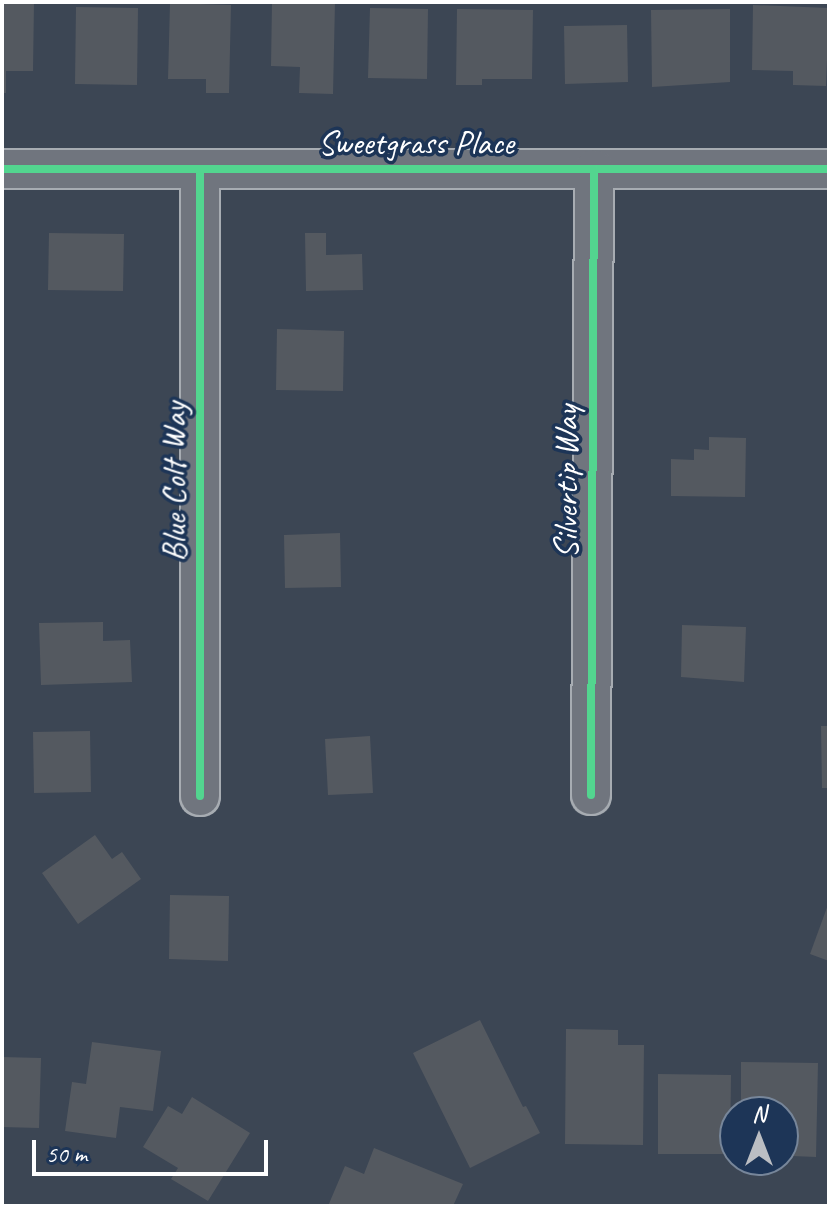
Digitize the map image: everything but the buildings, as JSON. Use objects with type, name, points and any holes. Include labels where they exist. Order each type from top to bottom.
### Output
[{"type":"street","name":"Sweetgrass Place","points":[[2,169],[829,169]]},
{"type":"street","name":"Blue Colt Way","points":[[200,169],[200,796]]},
{"type":"street","name":"Silvertip Way","points":[[591,795],[594,169]]},
{"type":"cycle path","points":[[2,169],[829,169]]},
{"type":"cycle path","points":[[200,169],[200,796]]},
{"type":"cycle path","points":[[591,795],[594,169]]}]
